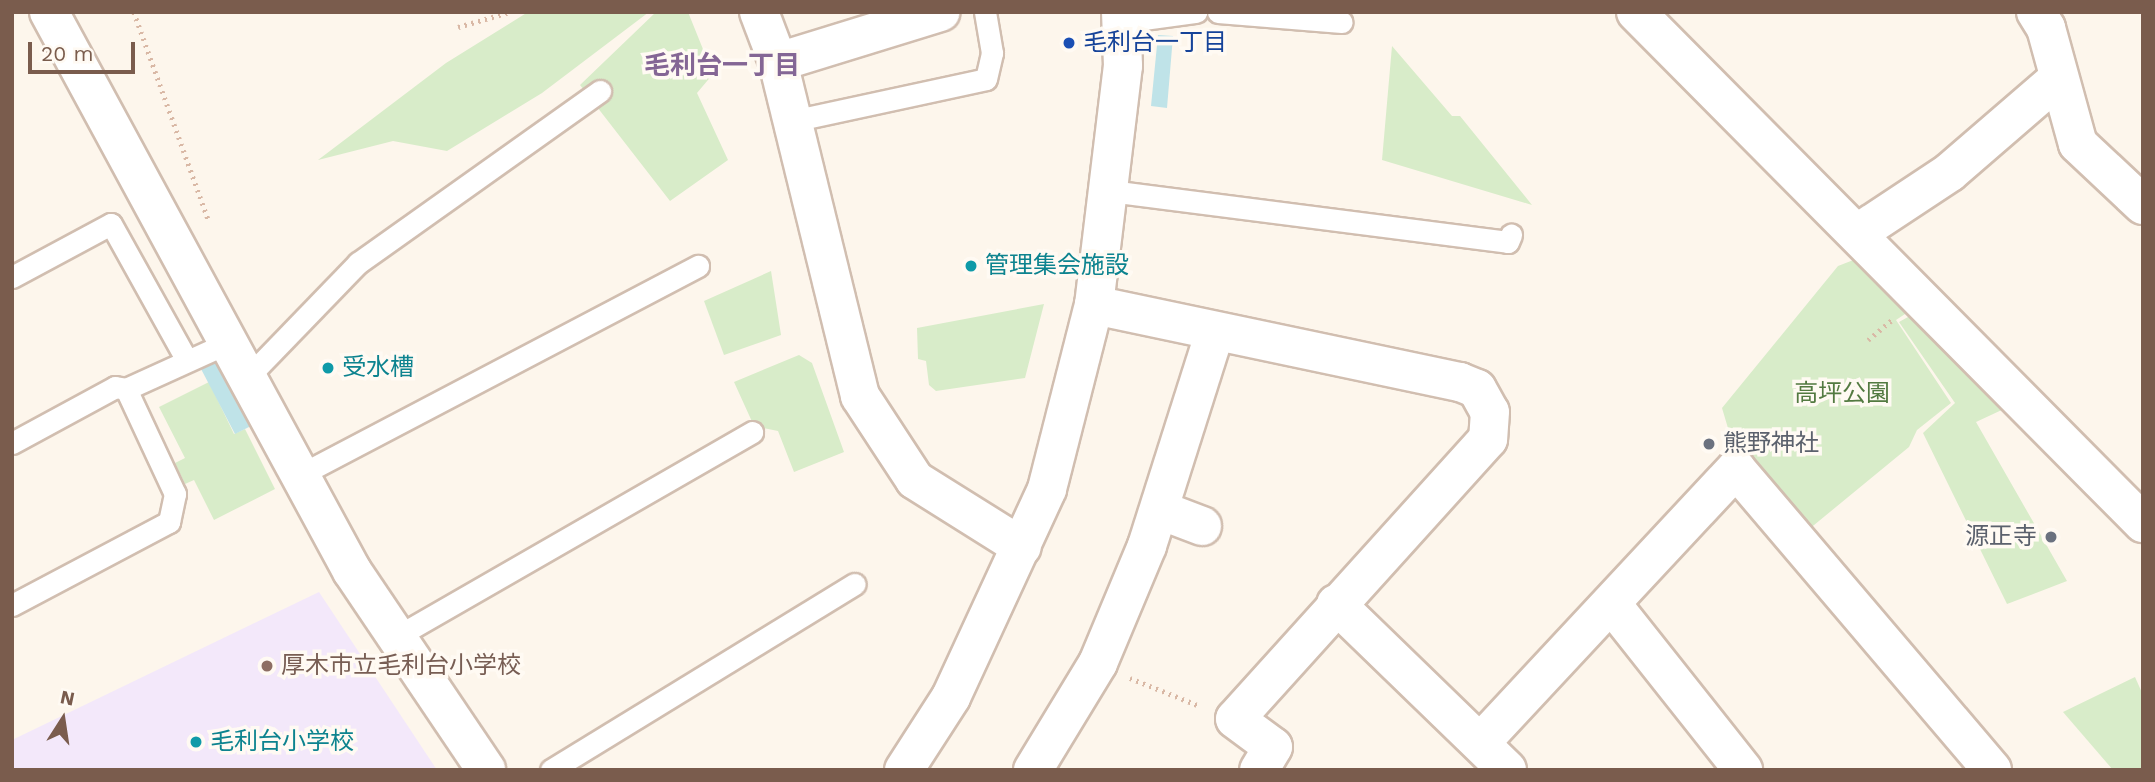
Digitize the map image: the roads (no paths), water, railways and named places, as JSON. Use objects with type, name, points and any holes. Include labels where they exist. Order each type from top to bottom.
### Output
[{"type":"street","points":[[49,12],[298,476],[396,637],[486,770]]},
{"type":"street","points":[[759,12],[778,62],[860,396],[915,480],[1022,547]]},
{"type":"street","points":[[778,62],[941,12]]},
{"type":"street","points":[[1636,12],[2143,523]]},
{"type":"street","points":[[2036,12],[2078,144],[2143,205]]},
{"type":"street","points":[[904,770],[951,697],[1047,489],[1094,304],[1110,191],[1121,17]]},
{"type":"street","points":[[1858,233],[1950,172],[2059,78]]},
{"type":"street","points":[[1094,304],[1460,382],[1477,390],[1490,412],[1488,439],[1336,604],[1235,719],[1273,747],[1259,770]]},
{"type":"street","points":[[1033,770],[1098,663],[1160,510],[1215,331]]},
{"type":"street","points":[[1483,740],[1614,607],[1705,496],[1736,469],[1992,770]]},
{"type":"street","points":[[1160,510],[1202,526]]},
{"type":"street","points":[[1336,604],[1483,740],[1507,770]]},
{"type":"street","points":[[1614,607],[1743,770]]},
{"type":"lane","points":[[792,121],[986,79],[992,53],[985,12]]},
{"type":"lane","points":[[1121,17],[1196,12]]},
{"type":"lane","points":[[1218,12],[1342,22]]},
{"type":"lane","points":[[245,380],[358,263],[600,91]]},
{"type":"lane","points":[[1110,191],[1508,242],[1511,234]]},
{"type":"lane","points":[[12,277],[111,224],[185,357]]},
{"type":"lane","points":[[298,476],[698,266]]},
{"type":"lane","points":[[12,443],[115,387],[126,389],[185,357],[225,344]]},
{"type":"lane","points":[[12,605],[169,522],[175,494],[126,389]]},
{"type":"lane","points":[[396,637],[752,432]]},
{"type":"lane","points":[[551,770],[855,584]]},
{"type":"water","points":[[1158,35],[1173,36],[1167,108],[1151,106]]},
{"type":"water","points":[[216,360],[251,426],[235,434],[200,367]]},
{"type":"place","name":"毛利台一丁目","points":[[1069,43]]},
{"type":"place","name":"管理集会施設","points":[[971,266]]},
{"type":"place","name":"受水槽","points":[[328,368]]},
{"type":"place","name":"熊野神社","points":[[1709,444]]},
{"type":"place","name":"源正寺","points":[[2051,537]]},
{"type":"place","name":"厚木市立毛利台小学校","points":[[267,666]]},
{"type":"place","name":"毛利台小学校","points":[[196,742]]},
{"type":"district","name":"毛利台一丁目","points":[[722,66]]},
{"type":"park label","name":"高坪公園","points":[[1842,394]]}]
